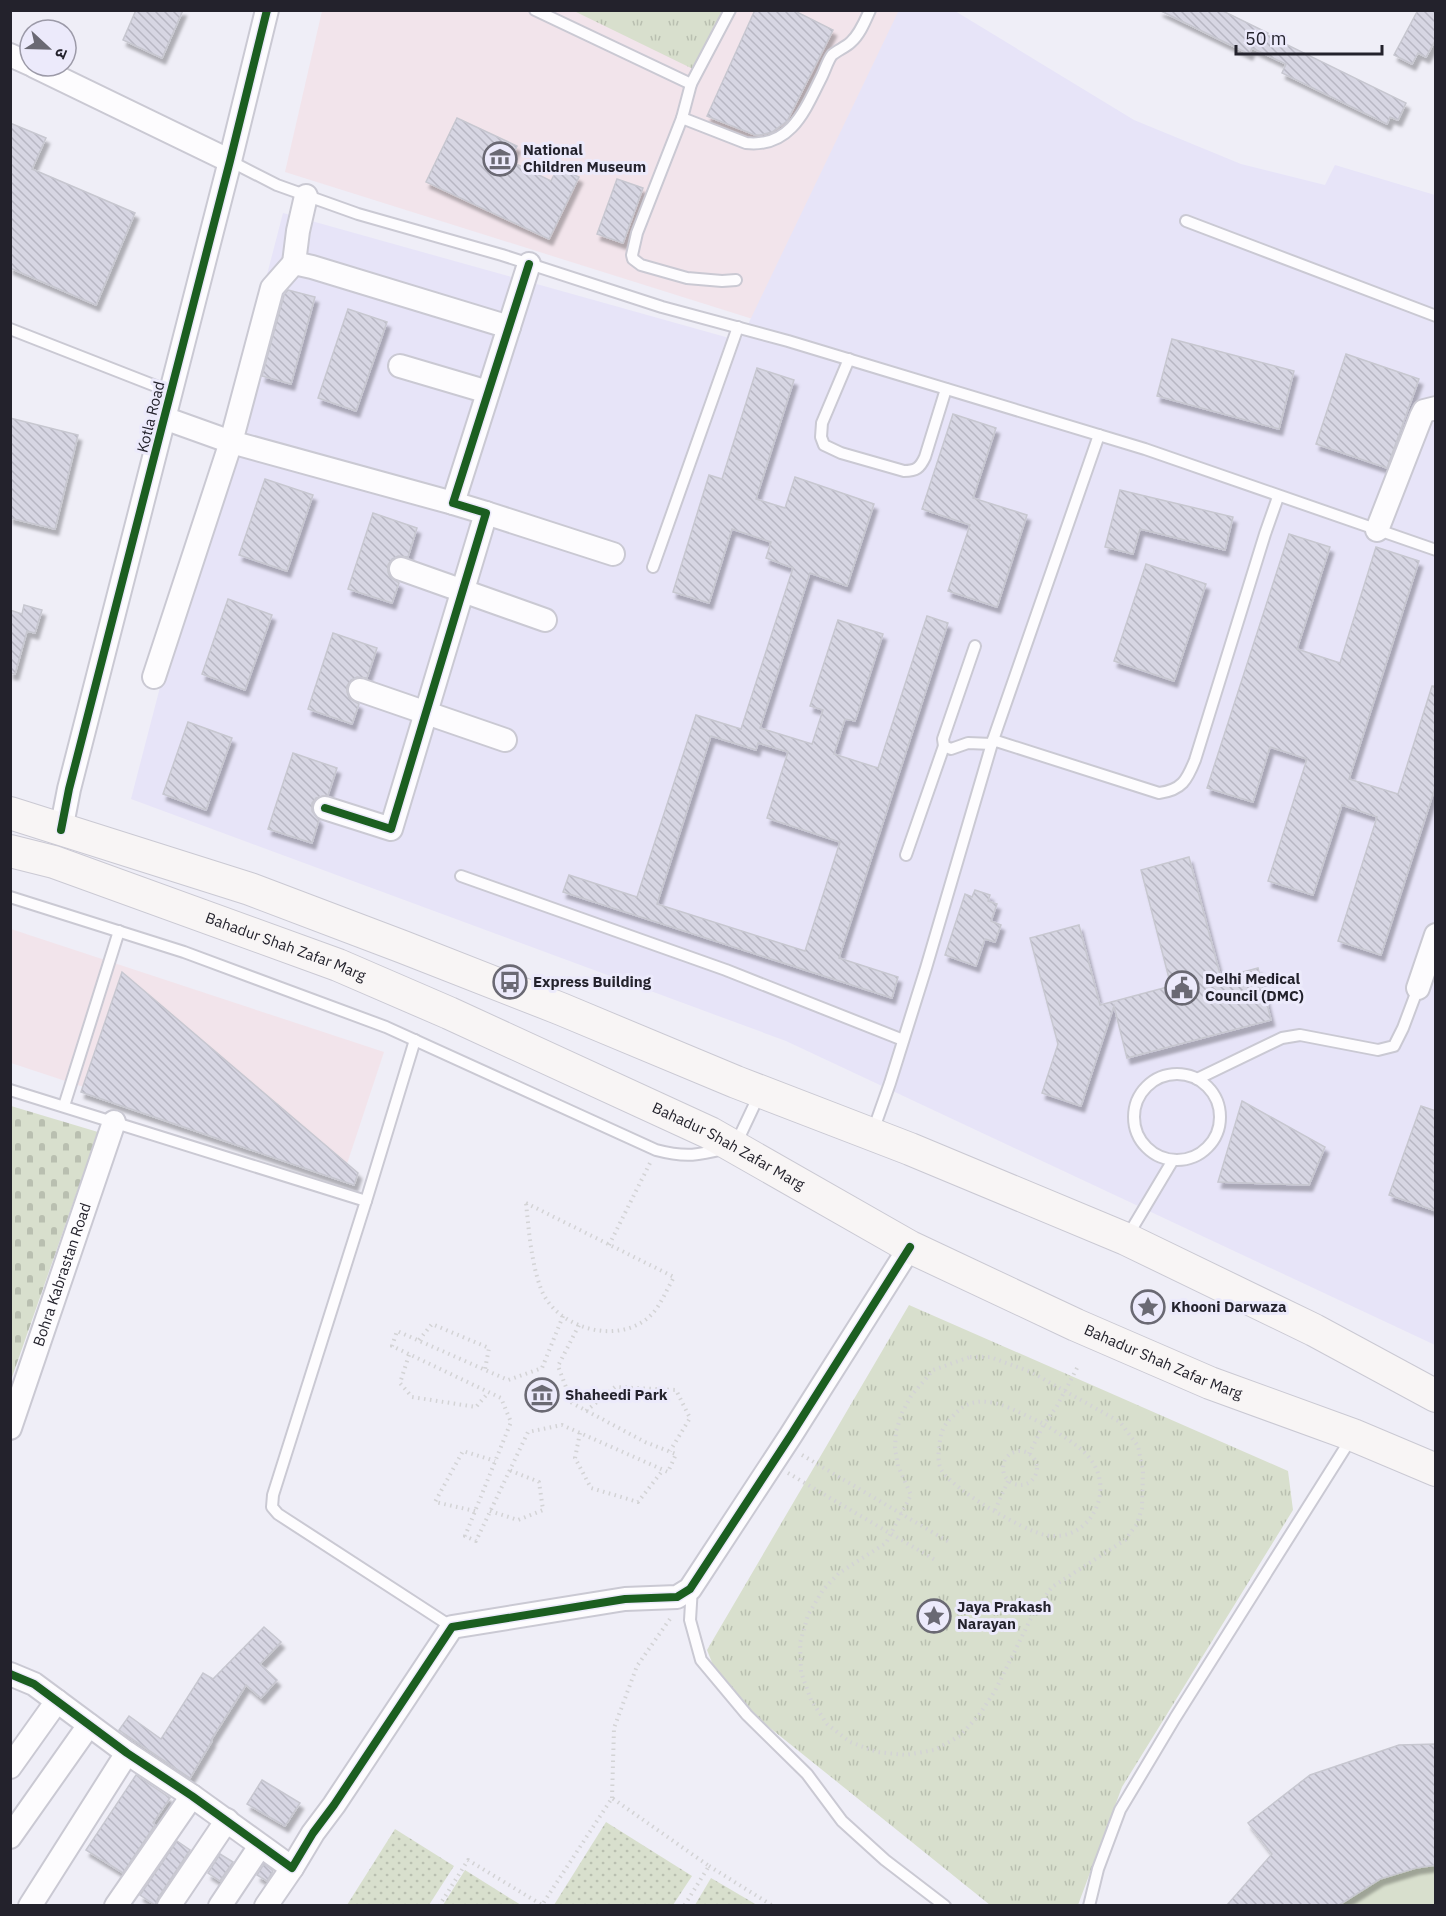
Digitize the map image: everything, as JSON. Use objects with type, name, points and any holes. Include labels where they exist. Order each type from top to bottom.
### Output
[{"type":"main road","points":[[10,813],[250,889],[551,1005],[760,1091],[872,1134],[1126,1239],[1314,1330],[1436,1396]]},
{"type":"main road","name":"Bahadur Shah Zafar Marg","points":[[10,851],[54,862],[338,965],[449,1013],[710,1133],[910,1247],[1076,1325],[1210,1383],[1353,1435],[1436,1470]]},
{"type":"street","name":"Kotla Road","points":[[61,830],[69,789],[231,161],[267,10]]},
{"type":"street","points":[[59,78],[231,161]]},
{"type":"street","points":[[154,677],[231,442],[272,288],[294,263],[306,196]]},
{"type":"street","points":[[294,263],[508,327]]},
{"type":"street","points":[[453,503],[529,264]]},
{"type":"street","points":[[400,366],[488,392]]},
{"type":"street","points":[[1377,530],[1421,417],[1424,411],[1436,408]]},
{"type":"street","points":[[164,418],[231,442],[453,503],[613,554]]},
{"type":"street","points":[[325,808],[391,829],[486,513]]},
{"type":"street","points":[[401,569],[545,620]]},
{"type":"street","points":[[360,690],[506,740]]},
{"type":"street","points":[[1418,988],[1436,935]]},
{"type":"street","name":"Bohra Kabrastan Road","points":[[10,1428],[114,1122]]},
{"type":"street","points":[[266,1905],[452,1627],[625,1599],[677,1597],[692,1586],[910,1247]]},
{"type":"street","points":[[10,1674],[34,1684],[127,1753],[227,1820],[292,1868]]},
{"type":"street","points":[[10,1767],[57,1701]]},
{"type":"street","points":[[10,1837],[89,1725]]},
{"type":"street","points":[[30,1905],[127,1753]]},
{"type":"street","points":[[116,1905],[192,1796]]},
{"type":"street","points":[[169,1905],[227,1820]]},
{"type":"street","points":[[219,1905],[260,1846]]},
{"type":"lane","points":[[535,10],[692,84]]},
{"type":"lane","points":[[730,10],[692,84],[682,118],[637,233],[632,255],[633,259],[641,265],[687,278],[736,280]]},
{"type":"lane","points":[[682,118],[746,143],[756,144],[777,139],[794,126],[805,110],[832,56],[859,33],[870,10]]},
{"type":"lane","points":[[231,161],[277,184],[358,214],[529,264],[662,307],[849,359],[1145,449],[1436,550]]},
{"type":"lane","points":[[1186,221],[1436,316]]},
{"type":"lane","points":[[652,567],[738,327]]},
{"type":"lane","points":[[10,328],[171,392]]},
{"type":"lane","points":[[849,359],[821,430],[824,445],[841,453],[904,471],[915,471],[925,457],[946,388]]},
{"type":"lane","points":[[872,1134],[903,1040],[993,742],[1099,435]]},
{"type":"lane","points":[[944,746],[951,749],[968,743],[993,742],[1159,793],[1171,791],[1183,784],[1195,760],[1278,497]]},
{"type":"lane","points":[[906,855],[944,746],[943,738],[975,646]]},
{"type":"lane","points":[[461,876],[726,970],[903,1040]]},
{"type":"lane","points":[[10,897],[184,952],[415,1040],[656,1150],[675,1155],[696,1156],[735,1146],[760,1091]]},
{"type":"lane","points":[[64,1106],[119,931]]},
{"type":"lane","points":[[1197,1078],[1282,1038],[1300,1035],[1378,1050],[1394,1046],[1418,988]]},
{"type":"lane","points":[[415,1040],[273,1495],[272,1507],[278,1514],[452,1627]]},
{"type":"lane","points":[[1186,1074],[1197,1078],[1214,1095],[1219,1105],[1219,1129],[1206,1149],[1196,1156],[1185,1160],[1162,1158],[1151,1152],[1137,1134],[1134,1111],[1143,1089],[1162,1076],[1186,1074]]},
{"type":"lane","points":[[10,1090],[366,1201]]},
{"type":"lane","points":[[1126,1239],[1173,1160]]},
{"type":"lane","points":[[1089,1905],[1098,1869],[1120,1810],[1187,1698],[1353,1435]]},
{"type":"lane","points":[[692,1586],[690,1620],[701,1660],[747,1715],[807,1774],[842,1821],[885,1860],[945,1905]]},
{"type":"path","points":[[609,1245],[656,1150]]},
{"type":"path","points":[[526,1203],[609,1245],[674,1277],[652,1313],[632,1327],[614,1332],[579,1325],[554,1311],[541,1290],[533,1258],[526,1203]]},
{"type":"path","points":[[563,1316],[542,1368],[508,1380],[398,1331],[392,1346],[501,1398],[511,1422],[465,1536],[476,1541],[528,1432],[562,1425],[668,1472],[676,1454],[645,1442],[572,1403],[558,1366],[579,1325]]},
{"type":"path","points":[[418,1340],[432,1324],[489,1348],[484,1370]]},
{"type":"path","points":[[409,1355],[400,1383],[412,1397],[476,1407],[488,1393]]},
{"type":"path","points":[[970,1357],[990,1358],[1031,1372],[1065,1390],[1120,1422],[1138,1446],[1143,1471],[1142,1508],[1137,1524],[1125,1540],[1052,1587],[1035,1610],[995,1691],[979,1715],[960,1736],[934,1750],[906,1755],[877,1752],[850,1742],[827,1724],[811,1700],[801,1672],[800,1643],[808,1615],[823,1590],[839,1573],[886,1543],[902,1514],[911,1495],[898,1466],[895,1448],[896,1431],[911,1396],[933,1370],[970,1357]]},
{"type":"path","points":[[1029,1454],[1077,1368]]},
{"type":"path","points":[[586,1411],[615,1386],[675,1390],[690,1418],[670,1451]]},
{"type":"path","points":[[975,1402],[993,1402],[1009,1406],[1044,1424],[1090,1458],[1100,1474],[1098,1509],[1084,1527],[1068,1533],[1048,1536],[1027,1530],[951,1482],[940,1468],[939,1446],[943,1428],[958,1410],[975,1402]]},
{"type":"path","points":[[580,1433],[575,1458],[591,1488],[638,1502],[663,1470]]},
{"type":"path","points":[[475,1511],[435,1502],[463,1451],[495,1461]]},
{"type":"path","points":[[1018,1452],[1029,1454],[1037,1468],[1033,1478],[1024,1485],[1008,1481],[1003,1472],[1008,1456],[1018,1452]]},
{"type":"path","points":[[778,1454],[902,1514],[949,1542]]},
{"type":"path","points":[[778,1454],[892,1533],[937,1561]]},
{"type":"path","points":[[490,1511],[518,1520],[543,1510],[539,1482],[509,1470]]},
{"type":"path","points":[[995,1510],[1008,1481]]},
{"type":"path","points":[[439,1905],[468,1860],[542,1905],[612,1798],[614,1728],[637,1666],[658,1637]]},
{"type":"path","points":[[612,1798],[709,1866],[773,1905]]},
{"type":"path","points":[[684,1905],[709,1866]]},
{"type":"shaded area","points":[[899,10],[955,11],[1134,120],[1241,164],[1325,185],[1335,165],[1435,195],[1435,1345],[786,1041],[131,799],[283,213],[740,341]]},
{"type":"shaded area","points":[[322,11],[900,11],[759,321],[285,172]]},
{"type":"shaded area","points":[[11,929],[384,1052],[344,1173],[11,1063]]},
{"type":"green space","points":[[574,11],[724,11],[693,69]]},
{"type":"green space","points":[[10,1106],[98,1132],[11,1380]]},
{"type":"green space","points":[[909,1305],[1288,1471],[1293,1510],[1122,1787],[1078,1905],[990,1905],[723,1690],[707,1650]]},
{"type":"green space","points":[[606,1822],[692,1876],[673,1905],[554,1905]]},
{"type":"green space","points":[[395,1829],[454,1866],[429,1905],[347,1905]]},
{"type":"green space","points":[[1435,1865],[1435,1905],[1339,1906],[1380,1879]]},
{"type":"green space","points":[[465,1870],[521,1905],[443,1905]]},
{"type":"green space","points":[[711,1878],[757,1905],[695,1905]]},
{"type":"building","points":[[136,10],[183,10],[162,58],[123,40]]},
{"type":"building","points":[[755,10],[793,10],[833,30],[787,121],[772,132],[760,135],[707,116]]},
{"type":"building","points":[[1159,10],[1221,10],[1406,103],[1398,120],[1390,117],[1387,124],[1282,73],[1286,64],[1252,48],[1249,54]]},
{"type":"building","points":[[1418,10],[1436,10],[1436,39],[1426,57],[1418,53],[1412,64],[1394,55]]},
{"type":"building","points":[[457,118],[517,146],[510,161],[551,181],[558,167],[579,177],[549,239],[426,182]]},
{"type":"building","points":[[10,123],[46,138],[32,169],[135,213],[96,305],[10,268]]},
{"type":"building","points":[[617,179],[643,188],[623,243],[597,234]]},
{"type":"building","points":[[288,290],[315,297],[291,384],[262,376],[284,295]]},
{"type":"building","points":[[348,309],[387,322],[356,411],[318,398]]},
{"type":"building","points":[[1172,339],[1294,371],[1279,429],[1157,396]]},
{"type":"building","points":[[1346,354],[1419,379],[1387,468],[1316,444]]},
{"type":"building","points":[[757,368],[794,380],[756,499],[785,508],[795,477],[874,504],[847,586],[810,573],[760,728],[812,744],[823,710],[810,706],[838,620],[883,634],[855,721],[845,719],[834,754],[878,768],[927,616],[948,623],[839,958],[898,977],[892,998],[563,892],[569,875],[637,897],[696,715],[741,729],[793,568],[766,558],[771,542],[732,529],[709,603],[673,592],[709,475],[722,479]],"holes":[[[711,736],[756,750],[758,743],[788,752],[767,818],[840,842],[805,951],[657,904]]]},
{"type":"building","points":[[953,414],[996,428],[973,498],[1027,515],[997,607],[948,591],[970,525],[922,509]]},
{"type":"building","points":[[10,418],[78,435],[55,529],[10,518]]},
{"type":"building","points":[[265,479],[313,495],[287,571],[239,555]]},
{"type":"building","points":[[1120,490],[1233,517],[1225,550],[1140,529],[1133,554],[1105,547]]},
{"type":"building","points":[[373,513],[417,528],[408,557],[398,556],[388,565],[390,577],[399,583],[392,603],[348,589]]},
{"type":"building","points":[[1289,534],[1330,547],[1297,649],[1340,663],[1376,547],[1419,561],[1349,779],[1398,794],[1432,686],[1436,686],[1436,785],[1381,955],[1338,941],[1377,817],[1342,805],[1313,895],[1268,881],[1307,759],[1270,747],[1253,802],[1207,788]]},
{"type":"building","points":[[1146,564],[1206,584],[1174,681],[1114,661]]},
{"type":"building","points":[[228,599],[272,615],[245,690],[202,674]]},
{"type":"building","points":[[24,605],[42,610],[35,633],[27,631],[15,674],[10,673],[10,610],[22,614]]},
{"type":"building","points":[[333,633],[377,648],[367,678],[357,677],[347,686],[349,698],[359,704],[352,724],[308,709]]},
{"type":"building","points":[[188,722],[232,738],[206,810],[163,794]]},
{"type":"building","points":[[293,753],[337,768],[328,795],[316,798],[312,803],[312,811],[319,820],[312,843],[268,829]]},
{"type":"building","points":[[1189,857],[1221,978],[1258,968],[1271,1020],[1127,1058],[1114,1006],[1081,1106],[1042,1093],[1058,1044],[1030,938],[1079,925],[1100,1005],[1171,986],[1141,870]]},
{"type":"building","points":[[975,890],[990,895],[988,901],[997,904],[991,921],[1001,925],[995,942],[985,939],[976,966],[945,955],[965,894],[972,897]]},
{"type":"building","points":[[122,972],[358,1173],[354,1185],[81,1092]]},
{"type":"building","points":[[1242,1101],[1325,1147],[1309,1185],[1218,1182]]},
{"type":"building","points":[[1421,1106],[1436,1111],[1436,1211],[1389,1195]]},
{"type":"building","points":[[264,1627],[281,1642],[260,1664],[277,1680],[261,1698],[246,1685],[190,1778],[119,1730],[129,1716],[161,1739],[203,1673],[213,1679]]},
{"type":"building","points":[[1436,1744],[1436,1865],[1416,1868],[1380,1879],[1339,1905],[1227,1905],[1272,1854],[1248,1823],[1310,1775],[1399,1745]]},
{"type":"building","points":[[136,1775],[170,1798],[123,1873],[86,1850]]},
{"type":"building","points":[[262,1780],[300,1803],[285,1826],[247,1804]]},
{"type":"building","points":[[177,1841],[190,1850],[155,1905],[140,1895]]},
{"type":"building","points":[[220,1854],[233,1862],[220,1881],[208,1873]]},
{"type":"building","points":[[264,1864],[273,1871],[267,1881],[257,1875]]},
{"type":"cycle path","points":[[61,830],[69,789],[267,10]]},
{"type":"cycle path","points":[[325,808],[391,829],[486,513],[453,503],[529,264]]},
{"type":"cycle path","points":[[10,1674],[34,1684],[127,1753],[192,1796],[292,1868],[313,1833],[452,1627],[625,1599],[677,1597],[690,1589],[910,1247]]},
{"type":"place","name":"National Children Museum","points":[[500,159]]},
{"type":"place","name":"Express Building","points":[[510,982]]},
{"type":"place","name":"Delhi Medical Council (DMC)","points":[[1182,988]]},
{"type":"place","name":"Khooni Darwaza","points":[[1148,1307]]},
{"type":"place","name":"Shaheedi Park","points":[[542,1395]]},
{"type":"place","name":"Jaya Prakash Narayan","points":[[934,1616]]}]
